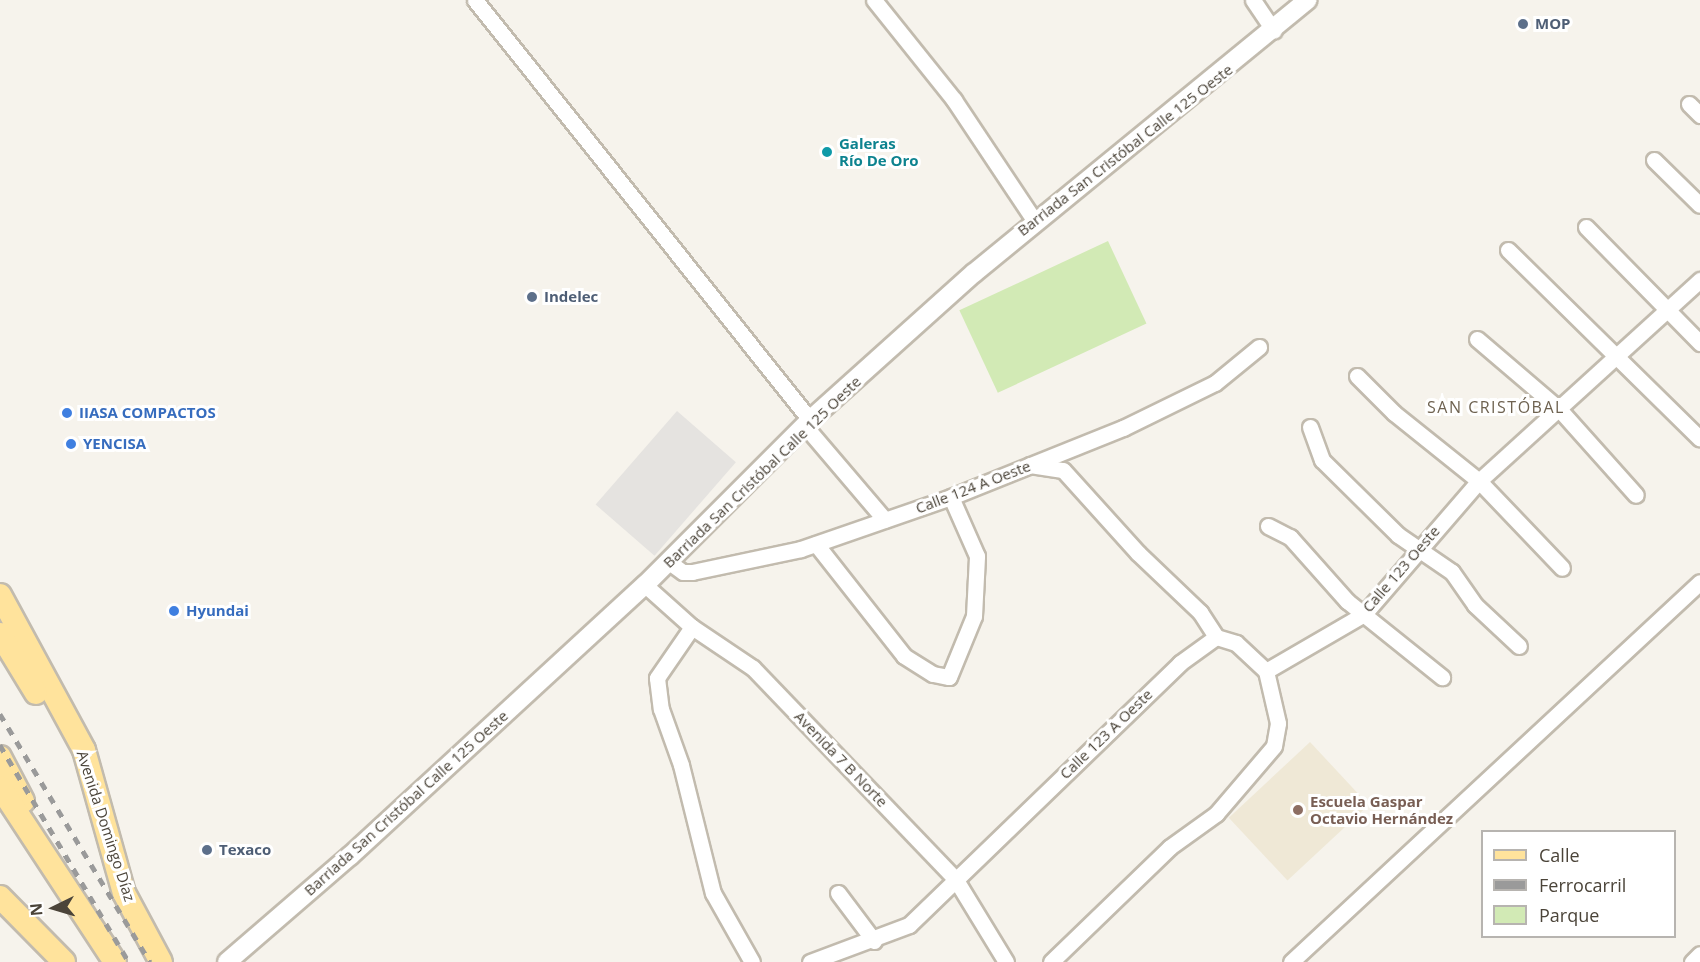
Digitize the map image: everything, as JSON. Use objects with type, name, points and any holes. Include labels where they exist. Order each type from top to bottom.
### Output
[{"type":"main road","name":"Avenida Domingo Díaz","points":[[0,595],[84,750],[124,893],[163,961]]},
{"type":"main road","points":[[0,634],[103,815]]},
{"type":"main road","points":[[0,757],[68,888]]},
{"type":"main road","points":[[0,787],[115,962]]},
{"type":"main road","points":[[0,897],[64,962]]},
{"type":"street","points":[[475,0],[885,520]]},
{"type":"street","points":[[874,0],[954,100],[1034,220]]},
{"type":"street","points":[[1253,0],[1274,31]]},
{"type":"street","name":"Barriada San Cristóbal Calle 125 Oeste","points":[[225,961],[350,856],[645,585],[808,423],[1034,220],[1274,31],[1308,0]]},
{"type":"street","points":[[1654,160],[1700,204]]},
{"type":"street","points":[[1586,226],[1700,343]]},
{"type":"street","points":[[1508,250],[1700,439]]},
{"type":"street","name":"Calle 123 Oeste","points":[[1266,671],[1364,614],[1479,481],[1667,307],[1700,280]]},
{"type":"street","points":[[1477,339],[1559,408],[1636,495]]},
{"type":"street","name":"Calle 124 A Oeste","points":[[669,562],[683,572],[692,572],[816,544],[951,497],[1123,428],[1215,383],[1259,347]]},
{"type":"street","points":[[1357,376],[1394,413],[1479,481],[1562,568]]},
{"type":"street","points":[[1310,427],[1322,460],[1398,535],[1452,572],[1474,604],[1519,646]]},
{"type":"street","points":[[1029,465],[1063,470],[1138,553],[1200,612],[1216,637],[1236,643],[1266,671],[1278,723],[1274,746],[1216,814],[1170,847],[1051,962]]},
{"type":"street","points":[[816,544],[904,656],[933,674],[949,677],[974,616],[977,556],[951,497]]},
{"type":"street","points":[[1268,526],[1290,537],[1347,601],[1442,677]]},
{"type":"street","points":[[1291,962],[1700,582]]},
{"type":"street","name":"Avenida 7 B Norte","points":[[645,585],[692,627],[753,668],[956,880],[1006,962]]},
{"type":"street","points":[[692,627],[657,678],[661,709],[681,765],[713,893],[752,962]]},
{"type":"street","name":"Calle 123 A Oeste","points":[[810,962],[874,941],[909,925],[1180,663],[1216,637]]},
{"type":"street","points":[[838,892],[874,941]]},
{"type":"street","points":[[1692,962],[1700,954]]},
{"type":"shaded area","points":[[677,411],[736,462],[655,556],[596,505]]},
{"type":"shaded area","name":"Escuela Gaspar Octavio Hernández","points":[[1310,742],[1369,805],[1287,881],[1229,818]]},
{"type":"green space","points":[[1108,241],[1146,323],[998,393],[959,310]]},
{"type":"railway","points":[[0,714],[150,962]]},
{"type":"railway","points":[[0,745],[129,962]]},
{"type":"place","name":"MOP","points":[[1523,24]]},
{"type":"place","name":"Galeras Río De Oro","points":[[827,152]]},
{"type":"place","name":"Indelec","points":[[532,297]]},
{"type":"place","name":"IIASA COMPACTOS","points":[[67,413]]},
{"type":"place","name":"YENCISA","points":[[71,444]]},
{"type":"place","name":"Hyundai","points":[[174,611]]},
{"type":"place","name":"Escuela Gaspar Octavio Hernández","points":[[1298,810]]},
{"type":"place","name":"Texaco","points":[[207,850]]},
{"type":"district","name":"SAN CRISTÓBAL","points":[[1496,407]]}]
